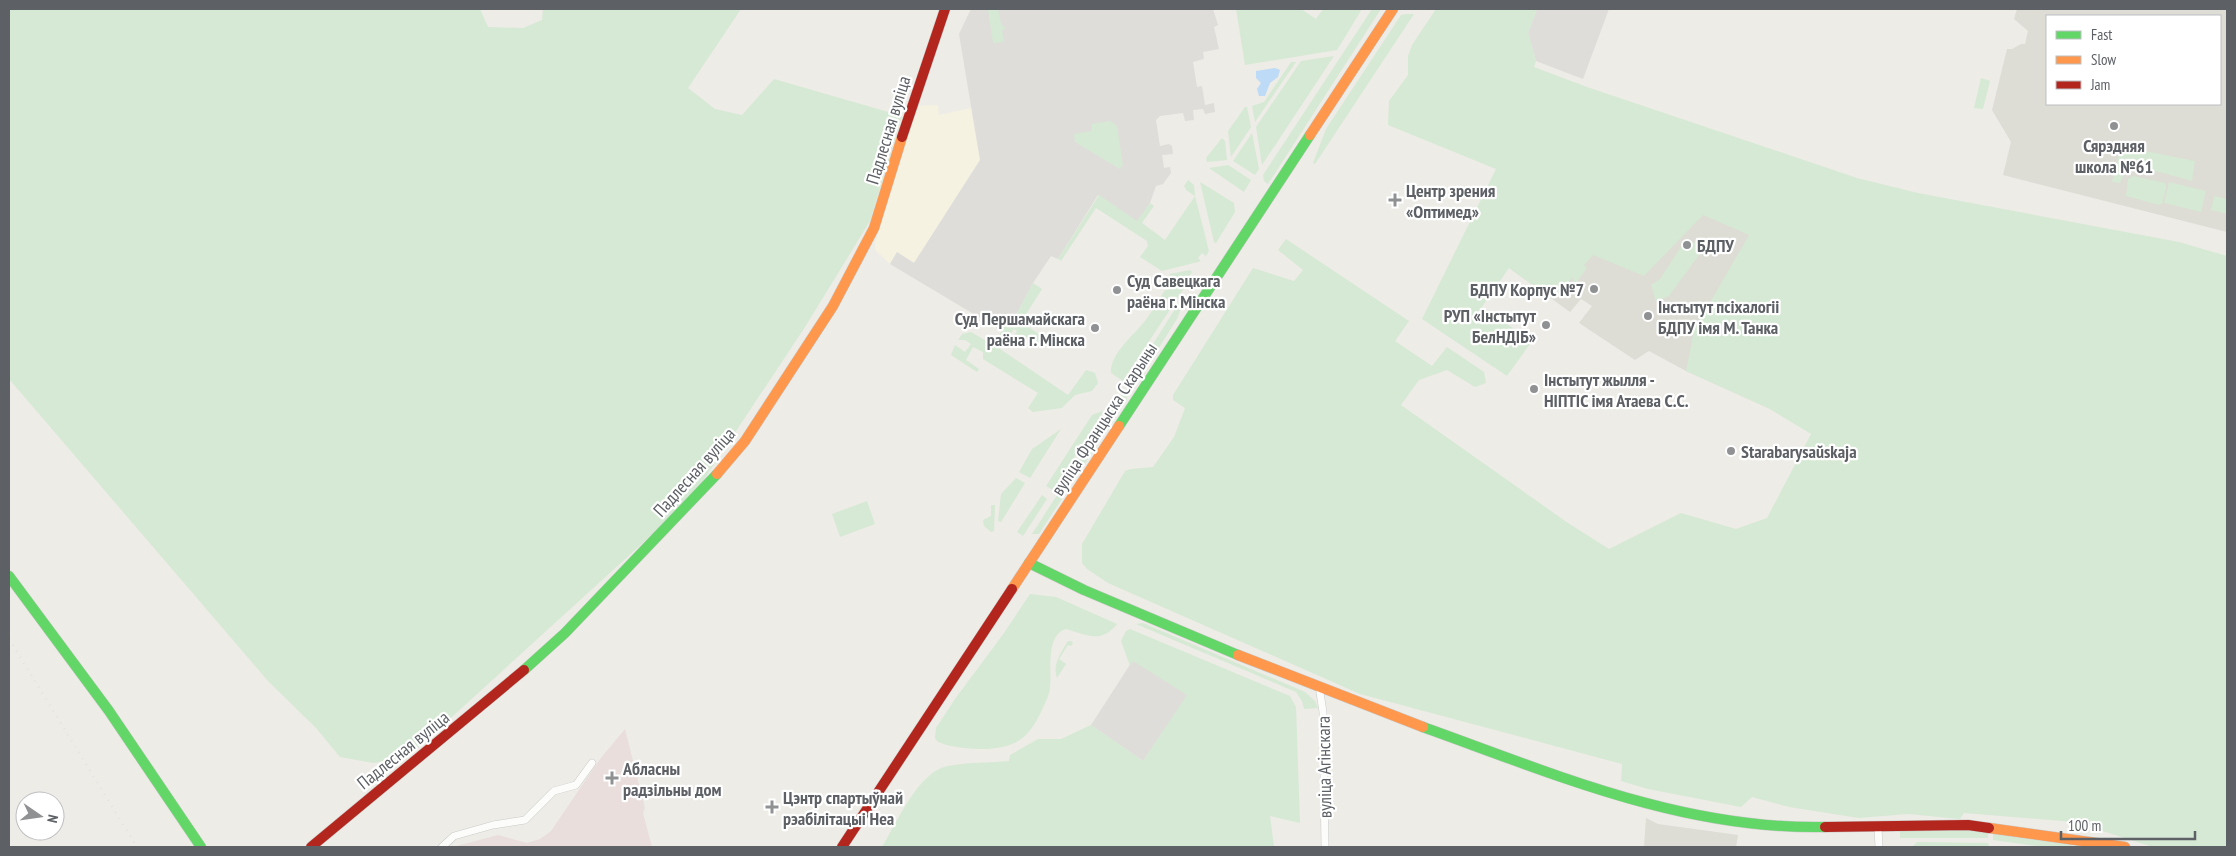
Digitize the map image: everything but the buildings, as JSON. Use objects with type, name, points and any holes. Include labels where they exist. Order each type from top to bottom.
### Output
[{"type":"street","name":"Падлесная вуліца","points":[[311,847],[496,696],[565,633],[728,462],[745,441],[833,306],[874,228],[909,115],[945,9]]},
{"type":"street","name":"вуліца Францыска Скарыны","points":[[842,847],[1393,9]]},
{"type":"street","points":[[1029,563],[1092,594],[1251,660],[1404,720],[1588,786],[1682,814],[1760,826],[1794,828],[1968,825],[2089,845],[2125,847]]},
{"type":"street","points":[[9,576],[109,711],[200,847]]},
{"type":"street","name":"вуліца Агінскага","points":[[1319,686],[1323,712],[1325,847]]},
{"type":"street","points":[[442,847],[454,836],[493,825],[525,820],[554,790],[576,785],[592,762]]},
{"type":"street","points":[[1878,827],[1879,847]]},
{"type":"shaded area","points":[[971,9],[1213,9],[1218,25],[1214,27],[1219,49],[1203,52],[1204,59],[1193,62],[1197,87],[1202,86],[1205,105],[1214,103],[1215,112],[1205,114],[1203,109],[1193,110],[1194,120],[1185,121],[1183,113],[1160,116],[1156,120],[1160,146],[1169,144],[1172,146],[1173,154],[1162,155],[1164,168],[1170,167],[1171,173],[1163,184],[1156,186],[1150,203],[1137,222],[1098,195],[1058,259],[1051,256],[1033,283],[1010,327],[1005,326],[1002,331],[890,264],[897,252],[914,263],[980,160],[959,34]]},
{"type":"shaded area","points":[[1537,9],[1609,9],[1583,79],[1536,61],[1528,33]]},
{"type":"shaded area","name":"Сярэдняя школа №61","points":[[2017,9],[2227,9],[2227,232],[2003,175],[2011,142],[1992,110],[2007,49],[2025,44],[2028,31],[2014,19]]},
{"type":"shaded area","points":[[938,105],[939,115],[971,108],[980,160],[914,263],[897,252],[890,264],[875,250],[875,243],[916,106]]},
{"type":"shaded area","name":"БДПУ","points":[[1857,178],[1768,408],[1686,371],[1649,351],[1635,360],[1579,323],[1592,306],[1581,299],[1570,312],[1509,268],[1542,221]]},
{"type":"shaded area","points":[[1133,660],[1188,695],[1143,761],[1091,725]]},
{"type":"shaded area","name":"Абласны радзільны дом","points":[[625,729],[645,808],[643,813],[652,847],[453,847],[498,835],[527,843],[540,839],[551,831],[600,759]]},
{"type":"shaded area","points":[[1646,818],[1658,824],[1738,835],[1736,847],[1644,847]]},
{"type":"green space","points":[[9,9],[480,9],[488,27],[523,28],[542,20],[543,9],[741,9],[688,88],[715,109],[742,115],[774,79],[902,116],[870,221],[805,327],[691,499],[408,757],[373,763],[340,757],[316,728],[268,681],[9,379]]},
{"type":"green space","points":[[988,9],[998,9],[1001,24],[1006,29],[1002,30],[1004,42],[993,43]]},
{"type":"green space","points":[[1236,9],[1301,9],[1316,19],[1323,9],[1362,9],[1337,50],[1245,65]]},
{"type":"green space","points":[[1372,9],[1381,9],[1268,184],[1264,181],[1263,175]]},
{"type":"green space","points":[[1436,9],[1537,9],[1528,33],[1536,61],[1534,67],[1587,87],[1857,178],[1918,193],[2179,242],[2227,256],[2227,847],[2153,847],[2074,822],[1964,813],[1960,819],[1908,814],[1859,818],[1789,807],[1752,797],[1741,807],[1648,789],[1621,781],[1622,764],[1360,694],[1108,583],[1087,569],[1082,563],[1082,544],[1125,471],[1153,467],[1174,437],[1185,408],[1173,400],[1173,395],[1253,268],[1294,281],[1303,270],[1278,250],[1286,239],[1409,321],[1395,341],[1432,366],[1447,347],[1484,372],[1486,383],[1475,387],[1447,370],[1419,380],[1401,405],[1568,523],[1609,549],[1681,513],[1736,529],[1767,518],[1811,434],[1768,408],[1686,371],[1694,330],[1749,235],[1703,215],[1644,276],[1593,255],[1584,265],[1587,268],[1574,286],[1573,277],[1552,299],[1509,268],[1482,307],[1532,341],[1507,376],[1422,319],[1496,169],[1388,125],[1389,101],[1408,75],[1408,56],[1412,45]]},
{"type":"green space","points":[[1414,14],[1315,164],[1313,163],[1326,129],[1401,15]]},
{"type":"green space","points":[[1334,56],[1262,165],[1256,127],[1301,61]]},
{"type":"green space","points":[[1291,62],[1296,62],[1255,122],[1252,106],[1264,102]]},
{"type":"green space","points":[[1981,78],[1990,81],[1983,109],[1974,108]]},
{"type":"green space","points":[[1245,107],[1247,107],[1251,127],[1231,157],[1228,131]]},
{"type":"green space","points":[[1111,121],[1117,126],[1123,165],[1120,169],[1075,142],[1074,134],[1092,131],[1091,124]]},
{"type":"green space","points":[[1252,133],[1259,169],[1255,175],[1233,161]]},
{"type":"green space","points":[[1222,138],[1225,141],[1227,160],[1207,162],[1206,158]]},
{"type":"green space","points":[[2121,146],[2195,161],[2192,181],[2128,165],[2120,183],[2112,182]]},
{"type":"green space","points":[[1228,165],[1251,180],[1244,192],[1209,168]]},
{"type":"green space","points":[[2133,176],[2165,183],[2166,188],[2162,204],[2159,205],[2126,196],[2128,179]]},
{"type":"green space","points":[[1188,180],[1194,185],[1195,196],[1186,190],[1184,186]]},
{"type":"green space","points":[[1200,182],[1234,203],[1235,212],[1216,243],[1214,242]]},
{"type":"green space","points":[[2169,182],[2206,191],[2201,212],[2164,203]]},
{"type":"green space","points":[[1099,195],[1137,221],[1150,203],[1154,206],[1142,223],[1165,240],[1195,196],[1209,251],[1206,256],[1202,253],[1198,258],[1201,261],[1162,271],[1140,257],[1148,246],[1147,241],[1096,208],[1061,261],[1058,259]]},
{"type":"green space","points":[[2214,196],[2227,199],[2227,214],[2211,210]]},
{"type":"green space","points":[[1686,239],[1705,247],[1669,296],[1656,301],[1651,285],[1660,279]]},
{"type":"green space","points":[[1190,270],[1192,272],[1187,280],[1172,283],[1169,279],[1170,274]]},
{"type":"green space","points":[[1033,283],[1042,289],[1021,322],[1046,339],[1041,348],[1022,336],[1018,341],[1013,337],[1017,331],[1014,329],[1000,349],[1068,395],[1086,370],[1095,373],[1098,383],[1092,391],[1075,395],[1062,408],[1033,412],[1028,408],[1038,393],[983,359],[983,352],[973,347],[966,360],[979,369],[977,372],[951,355],[955,345],[965,352],[971,344],[965,340],[958,340],[962,334],[971,332],[993,345],[1005,326],[1010,327]]},
{"type":"green space","points":[[1186,285],[1123,381],[1111,373],[1111,366],[1118,352],[1147,318],[1165,290]]},
{"type":"green space","points":[[1182,298],[1184,300],[1177,319],[1136,384],[1127,385]]},
{"type":"green space","points":[[1123,392],[1126,394],[1127,399],[1039,534],[1032,534]]},
{"type":"green space","points":[[1105,410],[1054,489],[1046,486],[1092,415]]},
{"type":"green space","points":[[1061,429],[1030,478],[1019,472],[1032,449]]},
{"type":"green space","points":[[1016,478],[1025,483],[1001,522],[998,521],[1001,494]]},
{"type":"green space","points":[[1042,495],[1047,499],[1023,536],[1017,532]]},
{"type":"green space","points":[[867,501],[875,524],[840,537],[832,514]]},
{"type":"green space","points":[[991,505],[995,505],[994,531],[991,532],[984,526],[983,520],[991,516]]},
{"type":"green space","points":[[1030,594],[1056,597],[1117,624],[1105,634],[1099,636],[1087,635],[1066,629],[1059,633],[1052,646],[1048,697],[1027,734],[1015,743],[998,748],[974,749],[950,746],[938,742],[935,738],[936,728]]},
{"type":"green space","points":[[1143,623],[1305,692],[1315,701],[1318,708],[1304,709],[1302,701],[1296,692],[1136,624]]},
{"type":"green space","points":[[1130,629],[1290,696],[1296,707],[1300,823],[1270,816],[1274,847],[882,847],[916,790],[934,772],[944,767],[968,763],[1009,761],[1010,755],[1038,739],[1061,739],[1091,725],[1143,761],[1187,695],[1133,661],[1130,666],[1121,641],[1126,631]]},
{"type":"green space","points":[[1068,641],[1073,643],[1071,646],[1068,645],[1059,659],[1066,664],[1057,678],[1056,663]]},
{"type":"green space","points":[[1900,830],[1962,830],[1988,833],[1988,838],[1900,838]]},
{"type":"green space","points":[[1993,834],[2072,845],[2071,847],[2044,847],[1993,840]]},
{"type":"green space","points":[[1917,842],[1988,843],[1989,847],[1912,847]]},
{"type":"water","points":[[1275,68],[1280,70],[1278,77],[1270,83],[1265,96],[1259,96],[1257,89],[1261,83],[1256,78],[1256,71]]},
{"type":"railway","points":[[9,639],[137,847]]},
{"type":"traffic: fast","points":[[1119,426],[1310,135]]},
{"type":"traffic: fast","points":[[524,670],[565,633],[717,474]]},
{"type":"traffic: fast","points":[[1029,563],[1084,590],[1238,655]]},
{"type":"traffic: fast","points":[[9,576],[109,711],[201,847]]},
{"type":"traffic: fast","points":[[1423,727],[1570,780],[1670,809],[1721,819],[1772,825],[1825,827]]},
{"type":"traffic: slow","points":[[1310,135],[1393,9]]},
{"type":"traffic: slow","points":[[717,474],[745,441],[833,306],[874,228],[902,137]]},
{"type":"traffic: slow","points":[[1012,589],[1119,426]]},
{"type":"traffic: slow","points":[[1238,655],[1423,727]]},
{"type":"traffic: slow","points":[[1989,828],[2125,847]]},
{"type":"traffic: jam","points":[[902,137],[945,9]]},
{"type":"traffic: jam","points":[[842,847],[1012,589]]},
{"type":"traffic: jam","points":[[311,847],[524,670]]},
{"type":"traffic: jam","points":[[1825,827],[1968,825],[1989,828]]},
{"type":"place","name":"Сярэдняя школа №61","points":[[2114,126]]},
{"type":"place","name":"Центр зрения «Оптимед»","points":[[1395,200]]},
{"type":"place","name":"БДПУ","points":[[1687,245]]},
{"type":"place","name":"БДПУ Корпус №7","points":[[1594,289]]},
{"type":"place","name":"Суд Савецкага раёна г. Мінска","points":[[1117,290]]},
{"type":"place","name":"Інстытут псіхалогіі БДПУ імя М. Танка","points":[[1648,316]]},
{"type":"place","name":"РУП «Інстытут БелНДІБ»","points":[[1546,325]]},
{"type":"place","name":"Суд Першамайскага раёна г. Мінска","points":[[1095,328]]},
{"type":"place","name":"Інстытут жылля - НІПТІС імя Атаева С.С.","points":[[1534,389]]},
{"type":"place","name":"Starabarysaŭskaja","points":[[1731,451]]},
{"type":"place","name":"Абласны радзільны дом","points":[[612,778]]},
{"type":"place","name":"Цэнтр спартыўнай рэабілітацыі Неа","points":[[772,807]]}]
